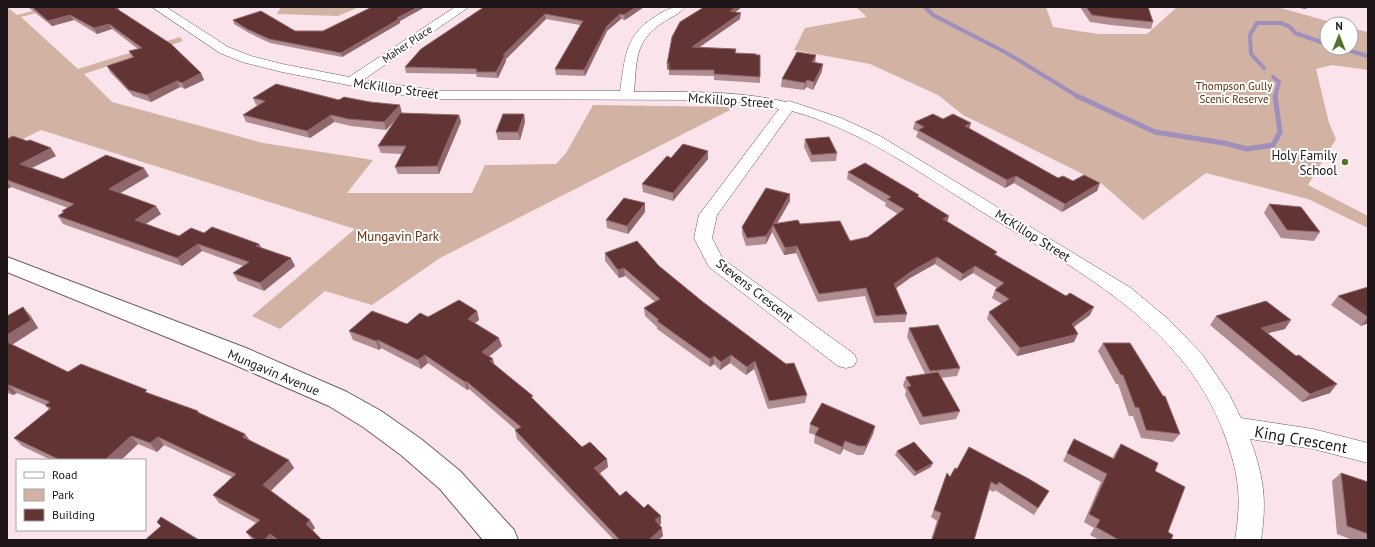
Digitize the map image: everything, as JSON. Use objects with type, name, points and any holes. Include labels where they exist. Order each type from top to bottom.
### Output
[{"type":"main road","name":"Mungavin Avenue","points":[[7,264],[237,355],[338,399],[372,419],[450,480],[502,540]]},
{"type":"street","name":"McKillop Street","points":[[158,7],[224,50],[235,55],[270,65],[351,82],[401,91],[441,95],[626,95],[728,97],[789,105],[832,118],[875,139],[1068,257],[1125,294],[1152,316],[1183,347],[1215,391],[1234,427],[1246,462],[1252,500],[1248,540]]},
{"type":"street","name":"Maher Place","points":[[351,82],[463,7]]},
{"type":"street","points":[[626,95],[634,46],[640,36],[646,29],[680,7]]},
{"type":"street","name":"Stevens Crescent","points":[[789,105],[708,214],[703,238],[716,263],[846,360]]},
{"type":"street","name":"King Crescent","points":[[1234,427],[1313,439],[1368,453]]},
{"type":"green space","name":"Mungavin Park","points":[[7,7],[17,15],[49,7],[59,7],[21,17],[78,69],[180,37],[183,41],[84,74],[112,102],[263,143],[373,160],[347,193],[472,193],[485,165],[556,164],[566,153],[593,105],[736,107],[440,258],[372,305],[325,291],[280,329],[252,316],[355,229],[41,130],[7,147]]},
{"type":"green space","points":[[281,7],[359,7],[338,16],[277,14]]},
{"type":"green space","name":"Thompson Gully Scenic Reserve","points":[[856,7],[1046,7],[1053,27],[1098,34],[1147,34],[1177,7],[1277,7],[1319,19],[1319,56],[1359,56],[1359,30],[1368,32],[1368,70],[1332,65],[1316,69],[1329,123],[1336,139],[1308,185],[1368,216],[1368,228],[1308,199],[1206,173],[1143,220],[1101,183],[963,115],[938,95],[870,64],[794,50],[805,28],[867,17]]},
{"type":"building","points":[[32,7],[114,7],[171,44],[201,73],[182,83],[177,81],[147,95],[129,90],[107,66],[134,57],[129,51],[142,48],[109,24],[94,28],[70,15],[48,21]]},
{"type":"building","points":[[372,7],[418,7],[397,18],[399,19],[341,53],[269,39],[247,29],[233,20],[261,11],[295,31],[323,31]]},
{"type":"building","points":[[484,7],[636,7],[624,15],[620,14],[607,26],[584,70],[555,69],[583,21],[545,14],[503,55],[505,55],[496,72],[476,72],[477,69],[405,67],[421,49]]},
{"type":"building","points":[[704,7],[736,7],[730,11],[741,13],[692,47],[736,49],[735,53],[760,55],[760,77],[714,74],[714,70],[669,70],[669,63],[667,64],[672,37],[680,22]]},
{"type":"building","points":[[1086,7],[1148,7],[1153,22],[1092,15]]},
{"type":"building","points":[[797,52],[816,55],[812,62],[823,64],[814,82],[807,80],[805,83],[782,79]]},
{"type":"building","points":[[276,84],[339,100],[344,97],[370,102],[400,105],[384,122],[348,119],[331,115],[307,131],[243,115],[265,101],[253,98]]},
{"type":"building","points":[[400,113],[459,115],[437,166],[395,167],[406,146],[378,146]]},
{"type":"building","points":[[503,114],[524,114],[518,132],[496,132]]},
{"type":"building","points":[[933,114],[943,119],[953,114],[971,123],[965,126],[1058,178],[1063,176],[1073,181],[1084,175],[1100,183],[1065,204],[1016,176],[1007,180],[918,130],[924,127],[915,122]]},
{"type":"building","points":[[13,136],[27,141],[30,140],[51,148],[20,164],[63,179],[106,155],[144,168],[109,189],[156,206],[135,220],[179,236],[191,228],[204,233],[212,227],[259,244],[256,246],[291,258],[260,283],[233,273],[249,262],[198,244],[177,258],[58,216],[64,212],[62,211],[74,204],[7,180],[7,139]]},
{"type":"building","points":[[829,137],[837,153],[812,155],[805,139]]},
{"type":"building","points":[[683,144],[708,151],[673,193],[642,184],[667,156],[671,158]]},
{"type":"building","points":[[865,163],[919,195],[917,196],[949,216],[943,219],[997,252],[994,254],[1066,296],[1070,293],[1094,307],[1072,324],[1078,334],[1020,348],[989,312],[1009,299],[995,290],[1004,283],[975,266],[963,274],[937,257],[912,271],[894,284],[907,314],[876,316],[866,288],[819,294],[797,246],[785,248],[773,225],[766,236],[747,238],[742,227],[766,188],[790,194],[773,224],[798,220],[800,224],[840,221],[850,241],[868,237],[904,209],[887,199],[891,197],[848,172]]},
{"type":"building","points":[[624,198],[645,203],[627,226],[606,220]]},
{"type":"building","points":[[1269,204],[1301,207],[1320,232],[1287,230]]},
{"type":"building","points":[[637,241],[659,266],[703,302],[786,364],[794,363],[807,395],[769,401],[755,361],[747,367],[731,355],[721,362],[714,356],[710,359],[657,321],[659,320],[644,308],[660,299],[624,268],[618,270],[605,253]]},
{"type":"building","points":[[1368,287],[1368,317],[1338,296]]},
{"type":"building","points":[[459,300],[477,311],[468,319],[499,338],[482,352],[493,359],[490,361],[533,396],[531,397],[582,447],[590,442],[607,459],[594,468],[620,496],[626,491],[644,508],[648,504],[661,516],[655,520],[662,528],[649,540],[620,540],[515,430],[521,427],[466,381],[465,382],[425,355],[418,360],[378,340],[376,341],[349,331],[372,311],[407,324],[420,313],[428,317]]},
{"type":"building","points":[[1266,301],[1291,320],[1261,328],[1296,356],[1299,355],[1337,384],[1310,394],[1216,316]]},
{"type":"building","points":[[23,307],[31,320],[7,335],[7,316]]},
{"type":"building","points":[[938,325],[960,368],[930,371],[909,328]]},
{"type":"building","points":[[7,342],[68,372],[81,364],[147,390],[145,392],[198,411],[197,412],[245,434],[243,437],[289,460],[263,485],[310,520],[306,524],[322,540],[278,540],[270,534],[264,540],[256,540],[246,532],[260,520],[213,495],[236,474],[158,437],[150,443],[131,436],[106,459],[58,459],[14,438],[51,408],[45,405],[50,402],[9,385],[7,386]]},
{"type":"building","points":[[1103,343],[1130,343],[1163,396],[1165,396],[1180,434],[1146,430],[1139,408],[1135,407],[1123,375],[1121,375]]},
{"type":"building","points":[[938,372],[960,411],[923,417],[907,387],[911,386],[906,377]]},
{"type":"building","points":[[822,403],[875,426],[866,446],[859,446],[845,441],[842,447],[815,435],[819,428],[810,424]]},
{"type":"building","points":[[1074,439],[1114,459],[1121,444],[1158,463],[1155,471],[1185,487],[1168,532],[1173,535],[1171,540],[1119,540],[1096,527],[1100,520],[1089,514],[1107,474],[1067,453]]},
{"type":"building","points":[[914,442],[933,463],[916,472],[897,451]]},
{"type":"building","points":[[969,447],[1049,491],[1038,508],[999,482],[997,485],[991,482],[974,540],[932,540],[941,513],[934,510],[947,473],[950,477],[955,468],[957,469]]},
{"type":"building","points":[[1341,473],[1368,482],[1368,534],[1347,526]]},
{"type":"building","points":[[161,517],[199,540],[145,540],[161,526],[157,522]]},
{"type":"waterway","points":[[925,7],[933,15],[1005,52],[1078,97]]},
{"type":"waterway","points":[[1264,68],[1251,54],[1250,35],[1257,23],[1281,23],[1290,27],[1295,33],[1319,41]]},
{"type":"waterway","points":[[1359,53],[1368,56]]},
{"type":"waterway","points":[[1273,77],[1279,82],[1275,97]]},
{"type":"waterway","points":[[1078,97],[1155,132],[1224,143],[1247,149],[1273,145],[1280,132],[1275,97]]},
{"type":"place","name":"Holy Family School","points":[[1345,162]]}]
